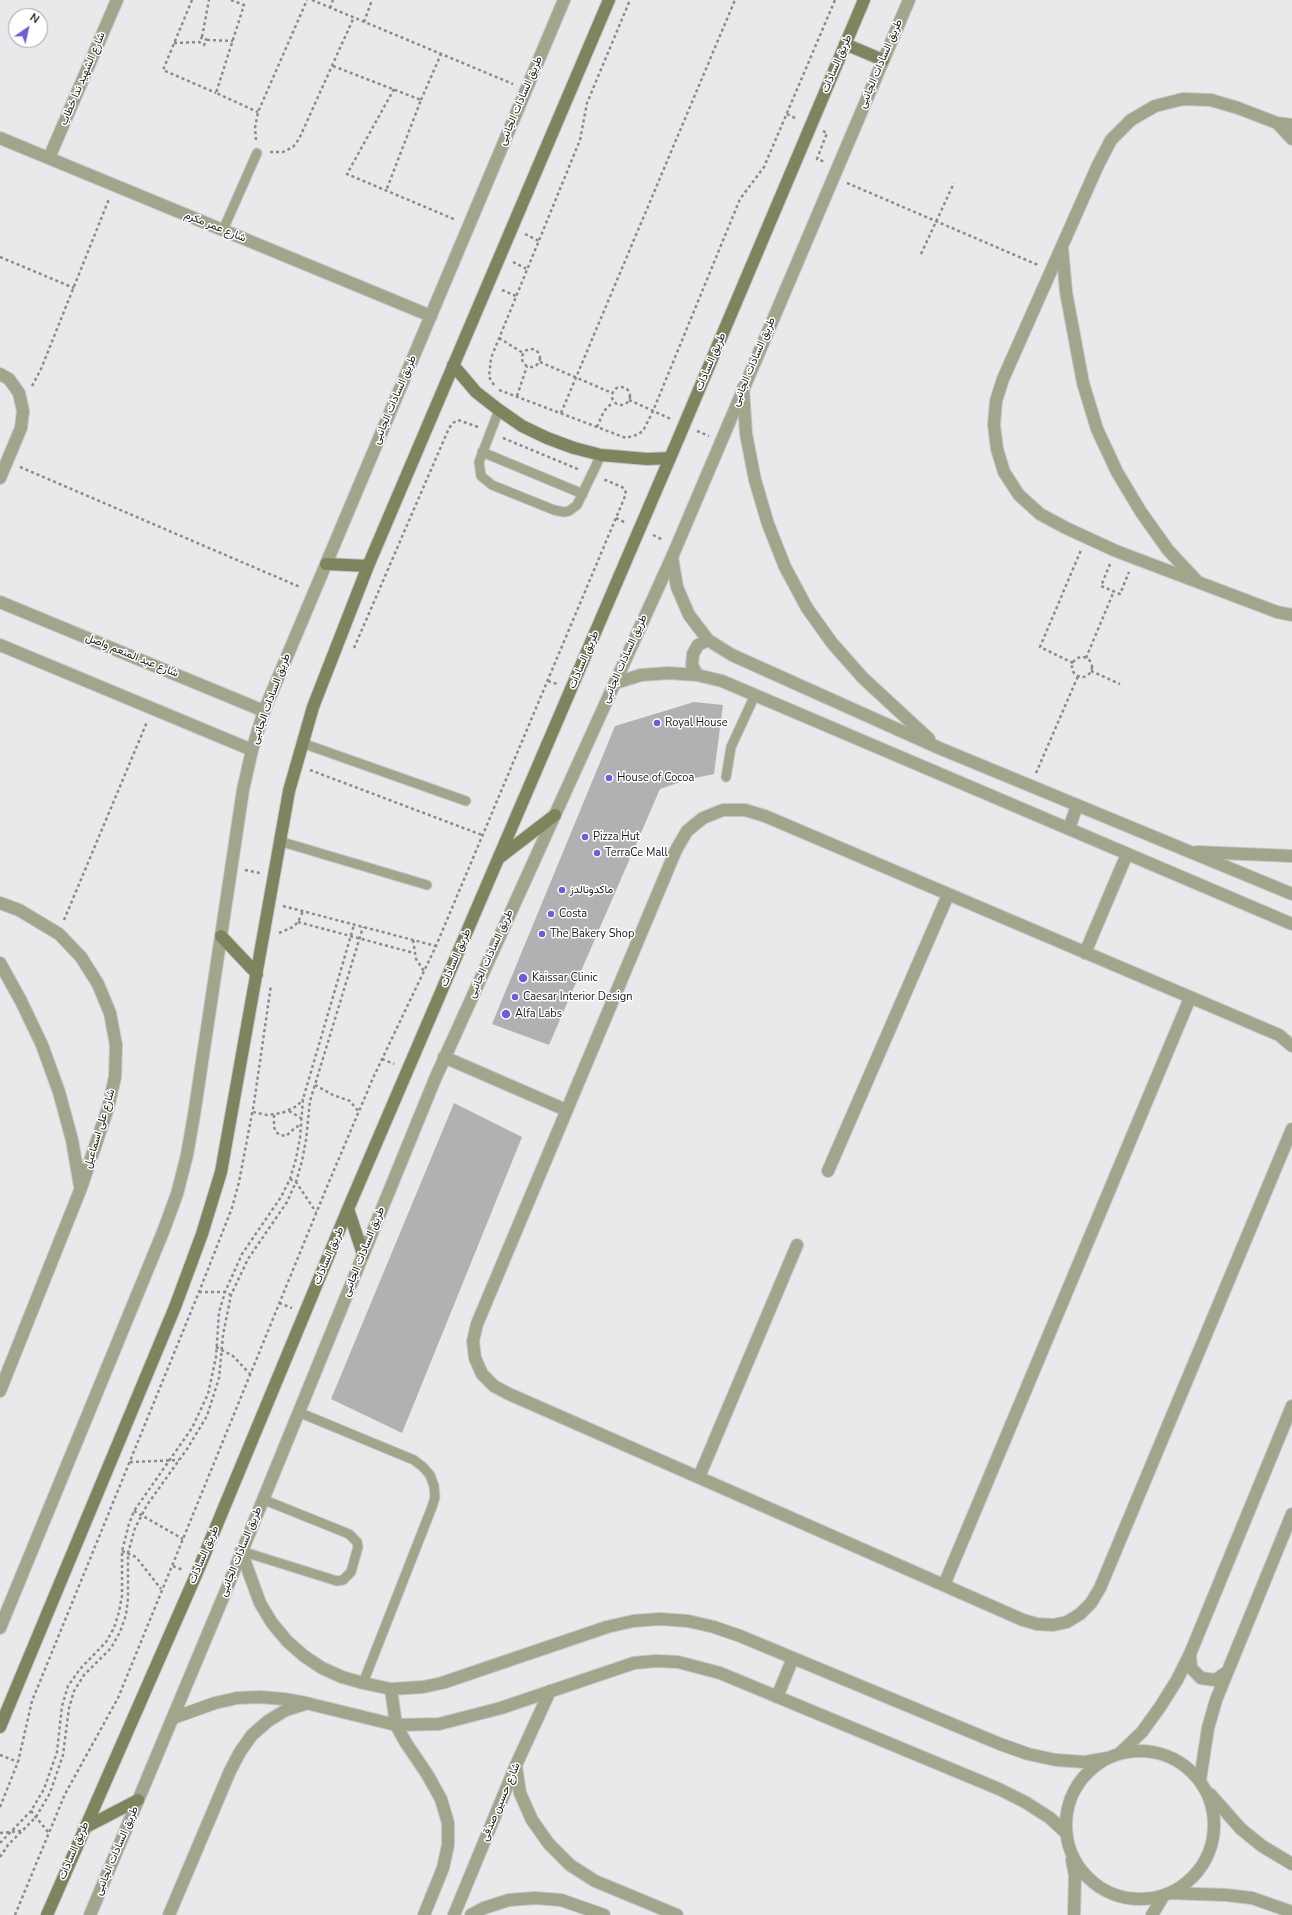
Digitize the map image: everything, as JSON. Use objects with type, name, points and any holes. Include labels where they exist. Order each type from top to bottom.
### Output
[{"type":"main road","points":[[0,1727],[175,1307],[202,1234],[221,1172],[289,791],[302,743],[326,672],[368,566],[453,365],[572,92],[609,0]]},
{"type":"main road","name":"طريق السادات","points":[[46,1915],[196,1575],[348,1209],[670,458],[864,0]]},
{"type":"main road","points":[[845,44],[883,60]]},
{"type":"main road","points":[[453,365],[476,392],[499,410],[522,426],[547,438],[574,448],[601,455],[624,458],[670,458]]},
{"type":"main road","points":[[326,564],[368,566]]},
{"type":"main road","points":[[498,859],[555,815]]},
{"type":"main road","points":[[220,936],[257,974]]},
{"type":"main road","points":[[348,1209],[363,1254]]},
{"type":"main road","points":[[84,1828],[138,1800]]},
{"type":"street","name":"شارع الشهيد ندا خطاب","points":[[49,158],[116,0]]},
{"type":"street","name":"طريق السادات الجانبى","points":[[0,1628],[163,1232],[177,1194],[187,1155],[193,1122],[243,790],[252,750],[264,711],[564,0]]},
{"type":"street","name":"طريق السادات الجانبى","points":[[90,1915],[227,1588],[262,1499],[444,1057],[672,557],[909,0]]},
{"type":"street","points":[[1292,125],[1277,123],[1211,100],[1183,99],[1155,106],[1131,120],[1111,140],[1098,165],[1003,379],[996,401],[994,425],[997,449],[1004,472],[1019,495],[1040,514],[1086,537],[1198,583],[1277,612],[1292,615]]},
{"type":"street","points":[[1277,123],[1292,139]]},
{"type":"street","name":"شارع عمر مكرم","points":[[0,138],[431,316]]},
{"type":"street","points":[[1062,246],[1066,292],[1083,383],[1098,429],[1117,472],[1141,512],[1168,550],[1198,583]]},
{"type":"street","points":[[0,374],[9,379],[19,393],[23,411],[21,428],[0,478]]},
{"type":"street","points":[[743,388],[746,434],[757,487],[768,524],[782,560],[807,608],[832,643],[863,678],[939,748]]},
{"type":"street","points":[[672,557],[677,587],[689,616],[708,640],[732,655],[939,748],[1292,894]]},
{"type":"street","name":"شارع عبد المنعم واصل","points":[[0,602],[264,711]]},
{"type":"street","points":[[697,675],[692,665],[693,654],[698,645],[708,640]]},
{"type":"street","points":[[0,645],[252,750]]},
{"type":"street","points":[[615,683],[641,675],[669,673],[697,675],[722,681],[1292,924]]},
{"type":"street","points":[[1069,829],[1077,805]]},
{"type":"street","points":[[1292,1046],[1279,1036],[765,816],[745,810],[723,810],[703,818],[687,832],[676,850],[566,1110],[478,1324],[473,1341],[475,1358],[482,1374],[494,1386],[944,1585],[1038,1624],[1052,1625],[1067,1622],[1080,1614],[1091,1603],[1100,1588],[1292,1129]]},
{"type":"street","points":[[1188,851],[1292,856]]},
{"type":"street","points":[[1085,953],[1127,854]]},
{"type":"street","points":[[828,1171],[948,895]]},
{"type":"street","name":"شارع على اسماعيل","points":[[0,903],[19,910],[59,934],[81,957],[98,984],[110,1014],[116,1045],[115,1077],[108,1108],[81,1188],[0,1391]]},
{"type":"street","points":[[0,963],[21,1000],[42,1046],[59,1092],[72,1140],[81,1188]]},
{"type":"street","points":[[944,1585],[1190,998]]},
{"type":"street","points":[[444,1057],[566,1110]]},
{"type":"street","points":[[699,1477],[797,1245]]},
{"type":"street","points":[[1120,1753],[1142,1732],[1160,1707],[1177,1680],[1190,1654],[1292,1406]]},
{"type":"street","points":[[1070,1847],[1075,1860],[1084,1873],[1094,1883],[1107,1891],[1121,1896],[1135,1898],[1150,1898],[1167,1894],[1183,1886],[1204,1863],[1211,1849],[1214,1833],[1214,1818],[1211,1802],[1202,1784],[1208,1728],[1216,1700],[1292,1514]]},
{"type":"street","points":[[241,1551],[260,1603],[272,1623],[287,1641],[304,1656],[322,1668],[363,1684],[391,1689],[423,1687],[442,1683],[607,1627],[633,1621],[660,1619],[688,1621],[714,1627],[793,1658],[1000,1744],[1028,1754],[1056,1760],[1085,1762],[1134,1751],[1149,1751],[1164,1754],[1177,1760],[1189,1769],[1241,1829],[1262,1846],[1292,1864]]},
{"type":"street","points":[[1190,1654],[1192,1668],[1201,1678],[1215,1680],[1227,1672]]},
{"type":"street","points":[[777,1697],[793,1658]]},
{"type":"street","points":[[173,1718],[216,1703],[237,1698],[260,1697],[306,1703],[396,1725],[422,1726],[456,1721],[613,1669],[656,1661],[678,1662],[720,1673],[999,1789],[1025,1802],[1050,1818],[1066,1833]]},
{"type":"street","points":[[391,1689],[396,1725],[441,1799],[448,1822],[448,1845],[443,1868],[424,1915]]},
{"type":"street","name":"شارع حسين صدقى","points":[[454,1915],[516,1765],[550,1690]]},
{"type":"street","points":[[169,1915],[240,1752],[252,1735],[268,1721],[286,1710],[306,1703]]},
{"type":"street","points":[[1074,1915],[1076,1876],[1066,1833],[1068,1810],[1075,1788],[1090,1771],[1108,1758]]},
{"type":"street","points":[[516,1765],[520,1793],[532,1820],[549,1844],[570,1865],[595,1881],[677,1915]]},
{"type":"street","points":[[1167,1894],[1226,1895],[1252,1898],[1292,1912]]},
{"type":"street","points":[[1152,1915],[1167,1894]]},
{"type":"street","points":[[471,1915],[484,1908],[509,1900],[535,1898],[562,1900],[604,1915]]},
{"type":"lane","points":[[222,230],[257,153]]},
{"type":"lane","points":[[499,410],[482,452],[479,469],[481,476],[492,485],[554,510],[564,512],[569,511],[578,505],[601,455]]},
{"type":"lane","points":[[482,452],[583,494]]},
{"type":"lane","points":[[726,777],[731,747],[755,695]]},
{"type":"lane","points":[[302,743],[466,801]]},
{"type":"lane","points":[[279,841],[427,885]]},
{"type":"lane","points":[[298,1412],[414,1460],[430,1475],[434,1486],[432,1507],[363,1684]]},
{"type":"lane","points":[[241,1551],[337,1581],[343,1580],[351,1572],[358,1547],[357,1542],[349,1534],[262,1499]]},
{"type":"path","points":[[192,0],[163,70],[258,112]]},
{"type":"path","points":[[199,42],[202,37],[209,0]]},
{"type":"path","points":[[216,93],[244,5],[231,0]]},
{"type":"path","points":[[307,0],[258,112],[255,128],[257,153],[283,152],[293,147],[299,139],[354,17]]},
{"type":"path","points":[[312,0],[526,89]]},
{"type":"path","points":[[330,8],[333,0]]},
{"type":"path","points":[[364,22],[372,0]]},
{"type":"path","points":[[630,0],[587,103],[580,140],[490,358],[489,377],[492,384],[499,390],[626,438],[639,434],[648,422],[740,199],[764,167],[835,0]]},
{"type":"path","points":[[561,413],[735,0]]},
{"type":"path","points":[[202,37],[207,40],[233,41]]},
{"type":"path","points":[[174,43],[199,42],[204,45],[207,40]]},
{"type":"path","points":[[386,191],[421,100],[442,54]]},
{"type":"path","points":[[332,66],[421,100]]},
{"type":"path","points":[[394,89],[347,174],[469,225]]},
{"type":"path","points":[[833,177],[1051,271]]},
{"type":"path","points":[[921,254],[954,183]]},
{"type":"path","points":[[19,393],[32,386],[41,369],[114,185]]},
{"type":"path","points":[[0,257],[74,288]]},
{"type":"path","points":[[498,338],[523,353]]},
{"type":"path","points":[[531,348],[536,349],[540,353],[540,362],[536,366],[527,366],[523,363],[523,353],[531,348]]},
{"type":"path","points":[[540,362],[612,393]]},
{"type":"path","points":[[517,396],[527,366]]},
{"type":"path","points":[[612,393],[615,389],[624,388],[628,391],[630,396],[629,400],[622,406],[613,402]]},
{"type":"path","points":[[612,393],[613,402]]},
{"type":"path","points":[[597,427],[604,411],[613,402]]},
{"type":"path","points":[[15,1915],[65,1794],[98,1738],[118,1698],[161,1589],[183,1539],[316,1212],[373,1078],[436,946],[626,494],[626,490],[622,486],[458,420],[452,423],[449,428]]},
{"type":"path","points":[[7,462],[314,593]]},
{"type":"path","points":[[1073,663],[1040,647],[1086,537]]},
{"type":"path","points":[[1116,550],[1101,586],[1120,594],[1135,557]]},
{"type":"path","points":[[1086,658],[1114,591]]},
{"type":"path","points":[[1086,658],[1076,659],[1073,663],[1074,673],[1083,677],[1091,671]]},
{"type":"path","points":[[1086,658],[1091,666],[1091,671]]},
{"type":"path","points":[[1091,671],[1120,684]]},
{"type":"path","points":[[1030,786],[1078,676]]},
{"type":"path","points":[[59,934],[152,708]]},
{"type":"path","points":[[308,769],[482,835]]},
{"type":"path","points":[[283,906],[436,946]]},
{"type":"path","points":[[279,933],[286,931],[298,922],[303,911]]},
{"type":"path","points":[[298,922],[414,953]]},
{"type":"path","points":[[0,1843],[31,1811],[44,1789],[54,1765],[59,1740],[62,1706],[68,1686],[80,1669],[106,1642],[114,1628],[122,1596],[122,1551],[126,1531],[134,1511],[192,1428],[201,1412],[213,1376],[219,1312],[225,1292],[242,1254],[281,1198],[290,1179],[296,1159],[303,1099],[354,924]]},
{"type":"path","points":[[0,1857],[8,1845],[36,1817],[50,1793],[60,1768],[69,1708],[74,1691],[84,1675],[111,1648],[120,1632],[126,1615],[128,1598],[128,1553],[131,1540],[141,1515],[198,1433],[207,1416],[219,1378],[226,1315],[231,1296],[248,1259],[287,1202],[296,1182],[302,1161],[310,1101],[363,927]]},
{"type":"path","points":[[413,940],[414,953],[424,971]]},
{"type":"path","points":[[320,1041],[327,1043]]},
{"type":"path","points":[[315,1085],[333,1095],[350,1101],[359,1112]]},
{"type":"path","points":[[252,1112],[274,1115],[289,1111],[303,1099]]},
{"type":"path","points":[[289,1111],[301,1118]]},
{"type":"path","points":[[274,1115],[274,1127],[280,1136],[286,1136],[296,1126],[300,1125]]},
{"type":"path","points":[[290,1179],[296,1182],[316,1212]]},
{"type":"path","points":[[199,1292],[225,1292],[231,1296]]},
{"type":"path","points":[[216,1347],[233,1356],[250,1374]]},
{"type":"path","points":[[130,1462],[171,1459],[180,1460]]},
{"type":"path","points":[[134,1511],[183,1539]]},
{"type":"path","points":[[122,1551],[128,1553],[141,1562],[161,1589]]},
{"type":"path","points":[[0,1755],[18,1762]]},
{"type":"path","points":[[31,1811],[48,1832]]},
{"type":"path","points":[[0,1833],[22,1831]]},
{"type":"building","name":"TerraCe Mall","points":[[694,702],[723,705],[714,774],[686,780],[660,789],[549,1045],[492,1024],[615,726]]},
{"type":"building","points":[[454,1103],[522,1137],[402,1433],[331,1399]]},
{"type":"place","name":"Royal House","points":[[657,723]]},
{"type":"place","name":"House of Cocoa","points":[[609,778]]},
{"type":"place","name":"Pizza Hut","points":[[585,837]]},
{"type":"place","name":"TerraCe Mall","points":[[597,853]]},
{"type":"place","name":"ماكدونالدز","points":[[562,890]]},
{"type":"place","name":"Costa","points":[[551,914]]},
{"type":"place","name":"The Bakery Shop","points":[[542,934]]},
{"type":"place","name":"Kaissar Clinic","points":[[523,978]]},
{"type":"place","name":"Caesar Interior Design","points":[[515,997]]},
{"type":"place","name":"Alfa Labs","points":[[506,1014]]}]
